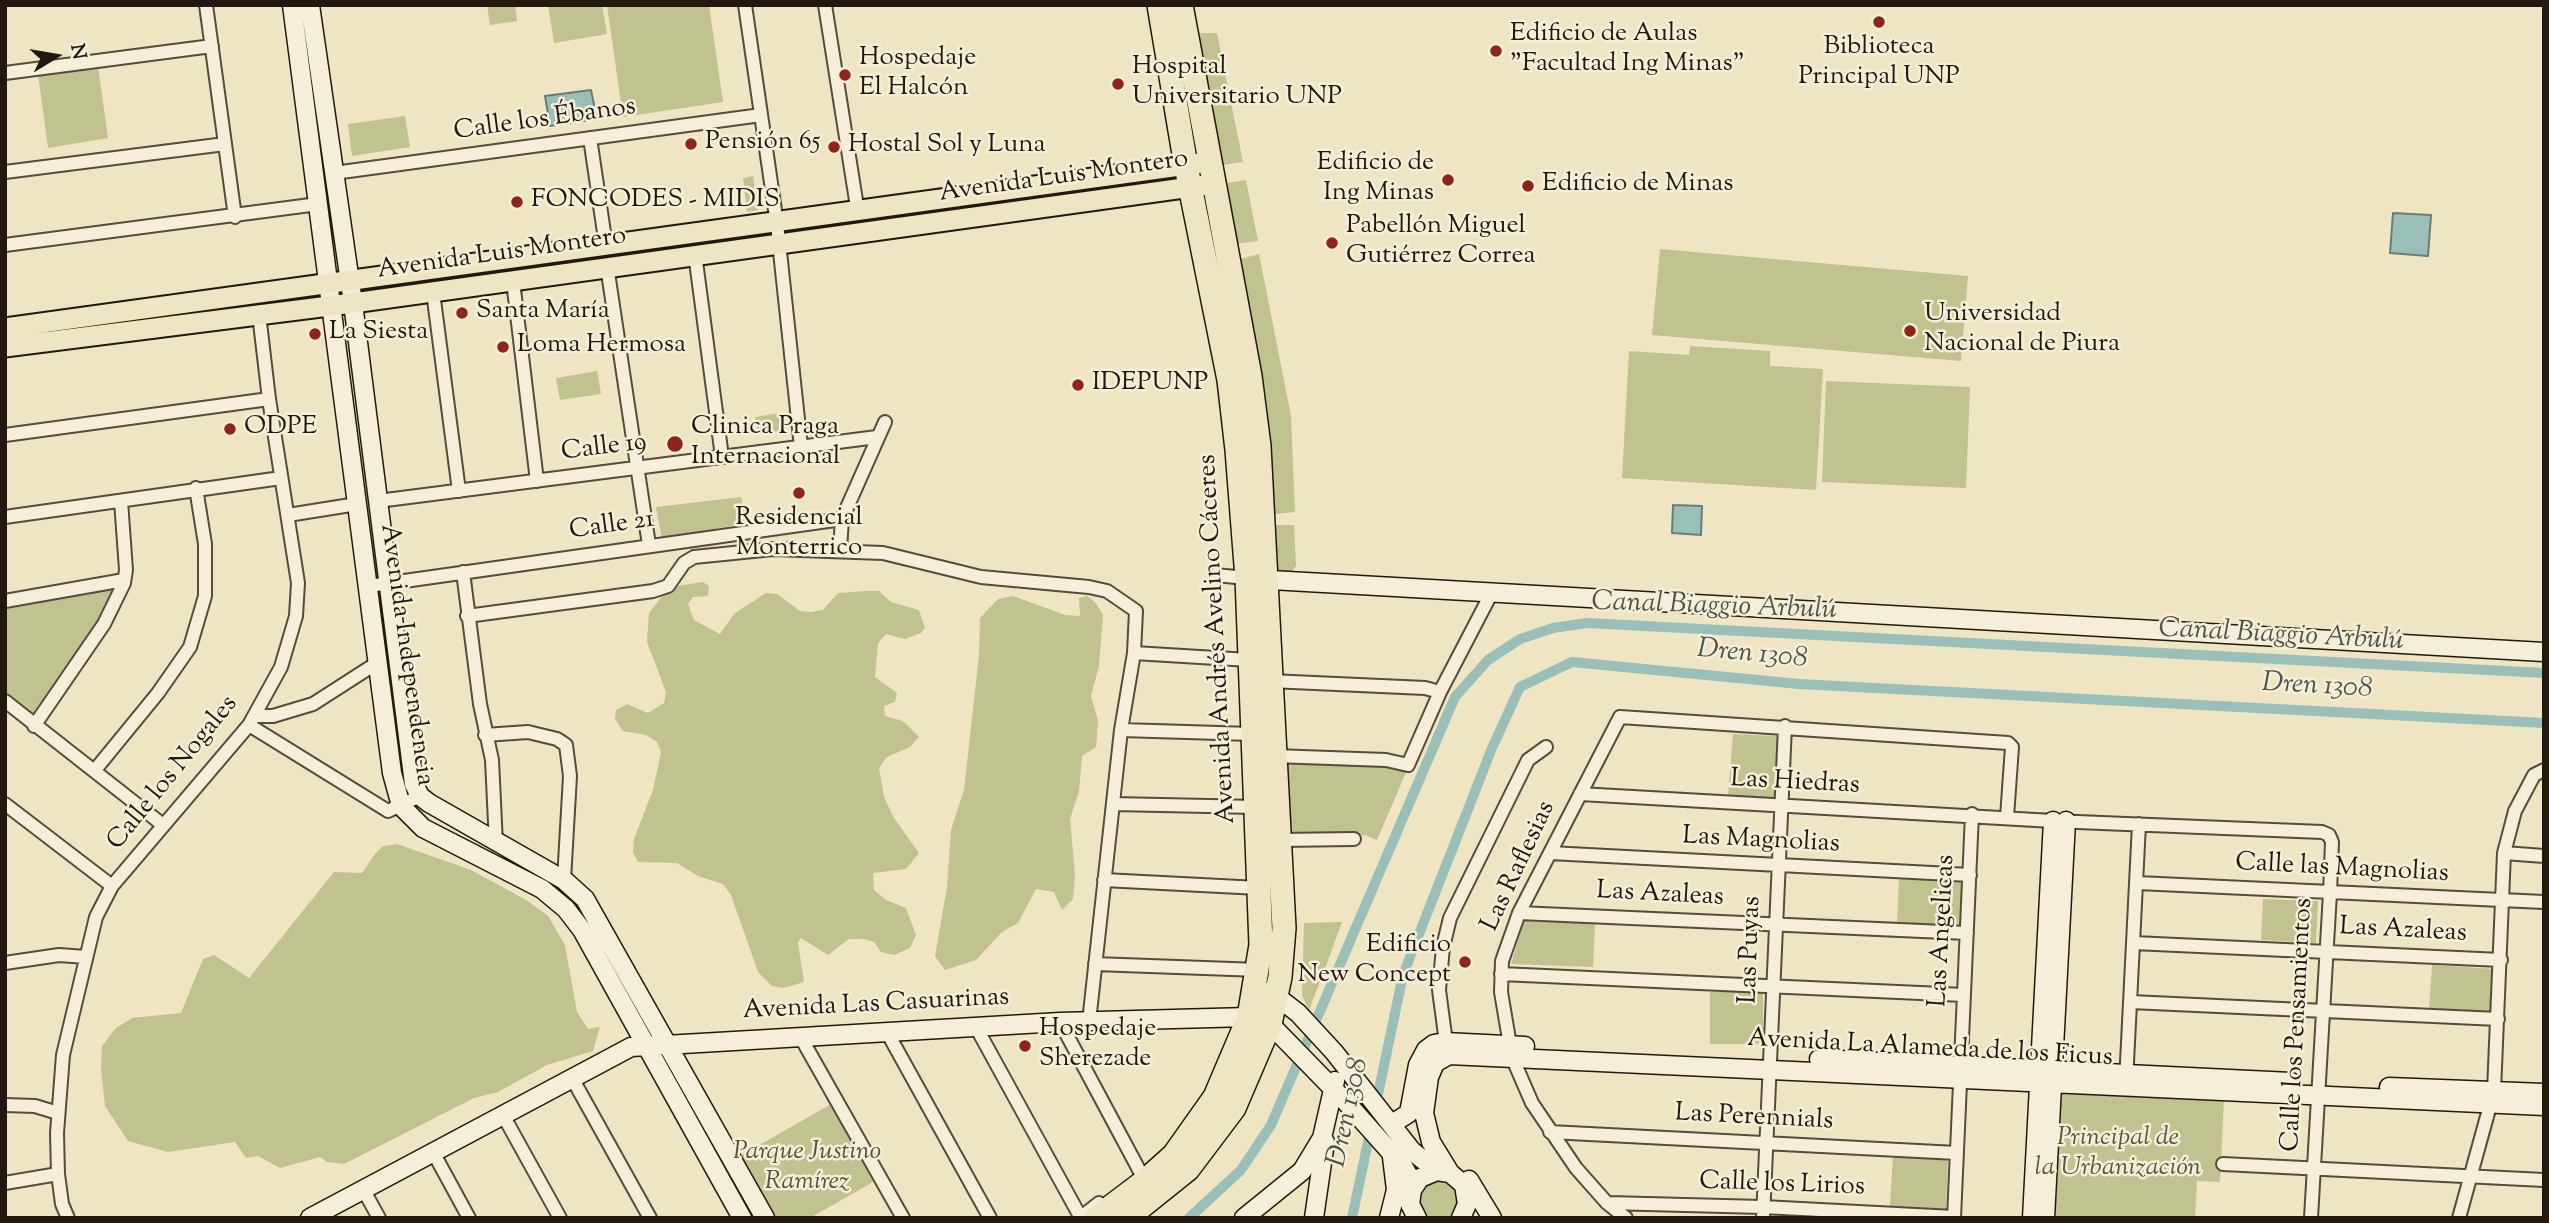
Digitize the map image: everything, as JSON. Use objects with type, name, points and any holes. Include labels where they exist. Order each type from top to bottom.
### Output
[{"type":"highway","name":"Avenida Andrés Avelino Cáceres","points":[[1159,5],[1200,175]]},
{"type":"highway","name":"Avenida Andrés Avelino Cáceres","points":[[1096,1218],[1156,1171],[1195,1128],[1215,1097],[1251,1020],[1284,928],[1270,681],[1200,175],[1181,5]]},
{"type":"highway","name":"Avenida Andrés Avelino Cáceres","points":[[1256,579],[1249,660],[1264,985]]},
{"type":"highway","name":"Avenida Andrés Avelino Cáceres","points":[[1127,1218],[1156,1171]]},
{"type":"main road","name":"Avenida Luis Montero","points":[[5,347],[513,281],[607,256],[695,254],[858,213],[1200,175]]},
{"type":"main road","name":"Avenida Luis Montero","points":[[5,328],[340,284],[607,256],[1200,175]]},
{"type":"street","points":[[206,5],[235,216]]},
{"type":"street","name":"Avenida Independencia","points":[[292,5],[318,204],[340,284],[353,303],[411,767],[420,796],[496,844],[564,880],[585,900],[600,921],[765,1218]]},
{"type":"street","name":"Avenida Independencia","points":[[310,5],[334,173],[340,284],[333,306],[357,504],[380,661],[392,773],[401,806],[423,828],[542,890],[566,909],[582,930],[742,1218]]},
{"type":"street","points":[[745,5],[778,233],[801,447]]},
{"type":"street","points":[[825,5],[858,213]]},
{"type":"street","points":[[5,74],[212,46]]},
{"type":"street","name":"Calle los Ébanos","points":[[334,173],[761,115]]},
{"type":"street","points":[[590,138],[649,545]]},
{"type":"street","points":[[5,172],[225,144]]},
{"type":"street","points":[[5,245],[318,204]]},
{"type":"street","points":[[695,254],[722,457]]},
{"type":"street","points":[[513,281],[537,481]]},
{"type":"street","points":[[433,292],[459,491]]},
{"type":"street","name":"Calle los Nogales","points":[[68,1218],[62,1204],[58,1174],[62,1055],[96,917],[112,886],[252,720],[281,667],[296,616],[298,583],[269,399],[259,314]]},
{"type":"street","points":[[5,435],[269,399]]},
{"type":"street","points":[[841,550],[842,519],[885,422]]},
{"type":"street","name":"Calle 19","points":[[378,501],[877,437]]},
{"type":"street","points":[[5,517],[281,478]]},
{"type":"street","points":[[95,770],[158,693],[190,647],[205,596],[205,544],[196,488]]},
{"type":"street","points":[[34,726],[104,624],[124,580],[121,501]]},
{"type":"street","points":[[288,515],[357,504]]},
{"type":"street","name":"Calle 21","points":[[369,586],[842,519]]},
{"type":"street","points":[[467,616],[660,590],[668,586],[684,563],[699,556],[773,548],[883,553],[981,577],[1089,586],[1107,591],[1136,611],[1134,653],[1121,730],[1089,1022]]},
{"type":"street","points":[[463,572],[485,735],[492,760],[496,844]]},
{"type":"street","points":[[1215,575],[1491,594],[2544,652]]},
{"type":"street","points":[[5,601],[124,580]]},
{"type":"street","points":[[1274,756],[1386,760],[1408,765],[1440,692],[1491,594]]},
{"type":"street","points":[[1134,653],[1249,660]]},
{"type":"street","points":[[252,720],[313,704],[380,661]]},
{"type":"street","points":[[1270,681],[1440,692]]},
{"type":"street","points":[[5,701],[163,825]]},
{"type":"street","name":"Las Raflesias","points":[[1626,1218],[1607,1203],[1550,1132],[1532,1103],[1510,1051],[1502,1011],[1501,974],[1508,939],[1620,717],[1785,726]]},
{"type":"street","points":[[252,720],[388,811],[420,796]]},
{"type":"street","points":[[1785,726],[2008,743],[2012,747],[2007,817]]},
{"type":"street","name":"Las Puyas","points":[[1763,1212],[1785,726]]},
{"type":"street","points":[[1121,730],[1252,734]]},
{"type":"street","points":[[485,735],[528,732],[556,738],[566,745],[570,776],[564,880]]},
{"type":"street","points":[[1468,1213],[1464,1185],[1441,1166],[1426,1128],[1424,1101],[1435,1063],[1447,1048],[1439,990],[1443,947],[1450,918],[1528,760],[1546,747]]},
{"type":"street","points":[[2459,1218],[2493,1098],[2504,900],[2504,853],[2515,811],[2535,775],[2544,770]]},
{"type":"street","name":"Las Hiedras","points":[[1580,794],[2060,821],[2322,832],[2329,835]]},
{"type":"street","points":[[5,804],[112,886]]},
{"type":"street","points":[[1113,804],[1256,807]]},
{"type":"street","name":"Las Angelicas","points":[[1954,1217],[1972,814]]},
{"type":"street","points":[[2032,1218],[2046,1076],[2060,821]]},
{"type":"street","points":[[2126,1079],[2139,824]]},
{"type":"street","name":"Calle los Pensamientos","points":[[2311,1218],[2330,893],[2332,842],[2329,835]]},
{"type":"street","points":[[1280,840],[1354,839]]},
{"type":"street","name":"Las Magnolias","points":[[1550,853],[1970,875]]},
{"type":"street","points":[[2504,853],[2544,856]]},
{"type":"street","points":[[1104,880],[1259,888]]},
{"type":"street","name":"Calle las Magnolias","points":[[2138,883],[2544,901]]},
{"type":"street","name":"Las Azaleas","points":[[1519,913],[1967,933]]},
{"type":"street","name":"Las Azaleas","points":[[2134,943],[2501,960]]},
{"type":"street","points":[[5,962],[59,955],[86,957]]},
{"type":"street","points":[[1095,964],[1264,985],[1298,1013],[1339,1058],[1412,1151],[1469,1180],[1492,1218]]},
{"type":"street","points":[[1501,974],[1964,995]]},
{"type":"street","points":[[2131,1002],[2498,1019]]},
{"type":"street","points":[[1251,1020],[1292,1044],[1386,1148],[1412,1193],[1416,1218]]},
{"type":"street","name":"Avenida Las Casuarinas","points":[[310,1218],[631,1047],[646,1044],[1060,1023],[1251,1020]]},
{"type":"street","points":[[1060,1023],[1156,1171]]},
{"type":"street","points":[[976,1027],[1080,1218]]},
{"type":"street","points":[[887,1032],[990,1218]]},
{"type":"street","points":[[800,1036],[903,1218]]},
{"type":"street","points":[[1390,1122],[1402,1120],[1412,1108],[1415,1079],[1422,1055],[1434,1044],[1447,1048]]},
{"type":"street","name":"Avenida La Alameda de los Ficus","points":[[1447,1048],[2493,1098],[2544,1106]]},
{"type":"street","points":[[1244,1218],[1302,1171],[1316,1150],[1329,1110],[1326,1081],[1339,1058]]},
{"type":"street","points":[[2045,1218],[2046,1076]]},
{"type":"street","points":[[572,1078],[650,1218]]},
{"type":"street","points":[[1314,1218],[1325,1140],[1335,1113],[1350,1106],[1358,1083]]},
{"type":"street","name":"Avenida La Alameda de los Ficus","points":[[2493,1098],[2544,1093]]},
{"type":"street","points":[[5,1105],[35,1107],[58,1113]]},
{"type":"street","points":[[503,1115],[560,1218]]},
{"type":"street","name":"Las Perennials","points":[[1550,1132],[1957,1153]]},
{"type":"street","points":[[1386,1148],[1396,1190],[1389,1218]]},
{"type":"street","points":[[433,1152],[468,1218]]},
{"type":"street","points":[[2222,1164],[2544,1180]]},
{"type":"street","points":[[1400,1218],[1424,1175],[1441,1166]]},
{"type":"street","name":"Avenida Andrés Avelino Cáceres","points":[[1080,1218],[1156,1171]]},
{"type":"street","points":[[5,1183],[58,1174]]},
{"type":"street","points":[[1288,1184],[1318,1188]]},
{"type":"street","points":[[363,1189],[379,1218]]},
{"type":"street","name":"Calle los Lirios","points":[[1607,1203],[1763,1212],[1954,1217]]},
{"type":"green space","points":[[487,5],[515,5],[517,21],[490,25]]},
{"type":"green space","points":[[548,5],[602,5],[607,34],[554,43]]},
{"type":"green space","points":[[607,5],[709,5],[723,102],[623,117]]},
{"type":"green space","points":[[1201,33],[1217,33],[1243,162],[1223,165],[1219,162],[1198,40]]},
{"type":"green space","points":[[98,66],[108,138],[48,148],[38,74]]},
{"type":"green space","points":[[405,116],[410,147],[352,156],[348,124]]},
{"type":"green space","points":[[753,176],[758,210],[747,212],[743,178]]},
{"type":"green space","points":[[1171,177],[1174,181],[785,234],[788,230]]},
{"type":"green space","points":[[1246,180],[1258,241],[1235,244],[1223,187],[1227,183]]},
{"type":"green space","points":[[773,231],[773,238],[385,292],[379,287],[386,282]]},
{"type":"green space","points":[[1660,249],[1968,276],[1961,361],[1652,335]]},
{"type":"green space","points":[[1259,254],[1291,416],[1295,512],[1276,514],[1271,510],[1238,264],[1240,259]]},
{"type":"green space","points":[[1690,346],[1770,351],[1770,366],[1823,369],[1816,490],[1622,478],[1629,351],[1689,355]]},
{"type":"green space","points":[[597,371],[601,394],[560,400],[556,378]]},
{"type":"green space","points":[[1826,381],[1970,387],[1966,488],[1822,482]]},
{"type":"green space","points":[[780,413],[782,431],[758,434],[755,417]]},
{"type":"green space","points":[[741,497],[746,523],[662,539],[656,507]]},
{"type":"green space","points":[[1272,525],[1294,525],[1296,566],[1289,575],[1272,573]]},
{"type":"green space","points":[[703,582],[709,586],[708,596],[693,597],[688,604],[694,620],[720,634],[735,613],[766,593],[777,594],[800,611],[810,612],[823,610],[838,593],[879,591],[891,602],[919,610],[925,628],[921,633],[905,639],[886,634],[878,643],[875,677],[897,693],[895,702],[884,706],[885,716],[903,721],[919,737],[910,747],[887,757],[879,768],[884,797],[894,818],[919,853],[906,869],[873,873],[874,890],[886,900],[906,908],[916,935],[910,948],[894,955],[881,952],[874,942],[849,939],[828,955],[801,938],[798,943],[804,982],[783,988],[772,986],[758,972],[731,895],[723,884],[698,876],[677,863],[638,862],[633,852],[634,839],[653,790],[661,752],[657,742],[646,735],[623,731],[615,719],[616,710],[627,704],[648,713],[664,703],[666,692],[647,642],[649,613],[667,590]]},
{"type":"green space","points":[[122,588],[34,726],[5,701],[5,606]]},
{"type":"green space","points":[[1013,596],[1065,615],[1080,616],[1079,598],[1087,596],[1095,602],[1103,615],[1099,666],[1091,696],[1098,721],[1096,747],[1082,756],[1079,791],[1070,819],[1075,875],[1073,899],[1062,910],[1054,892],[1036,889],[1018,923],[1002,932],[976,960],[945,970],[935,956],[947,887],[951,830],[964,790],[979,655],[980,618],[998,599]]},
{"type":"green space","points":[[1733,734],[1777,736],[1776,798],[1728,795]]},
{"type":"green space","points":[[1287,761],[1372,763],[1407,770],[1377,840],[1365,835],[1291,832]]},
{"type":"green space","points":[[397,844],[471,870],[528,901],[548,916],[565,945],[577,1012],[588,1029],[600,1027],[593,1051],[547,1065],[498,1092],[474,1098],[344,1164],[327,1162],[320,1157],[280,1168],[258,1156],[246,1158],[235,1142],[168,1152],[128,1141],[105,1106],[101,1069],[102,1046],[116,1028],[132,1018],[181,1013],[203,959],[214,955],[249,978],[334,872],[362,873],[383,846]]},
{"type":"green space","points":[[1899,878],[1962,881],[1960,928],[1897,925]]},
{"type":"green space","points":[[2263,899],[2318,901],[2316,943],[2261,940]]},
{"type":"green space","points":[[1524,921],[1595,923],[1593,967],[1511,964]]},
{"type":"green space","points":[[1342,922],[1309,1010],[1302,996],[1304,923]]},
{"type":"green space","points":[[2432,965],[2495,969],[2493,1013],[2429,1011]]},
{"type":"green space","points":[[1710,992],[1763,992],[1763,1044],[1710,1044]]},
{"type":"green space","name":"Principal de la Urbanización","points":[[2057,1088],[2224,1098],[2220,1182],[2197,1181],[2195,1218],[2050,1217]]},
{"type":"green space","name":"Parque Justino Ramírez","points":[[833,1103],[873,1182],[810,1218],[776,1218],[740,1156]]},
{"type":"green space","points":[[1893,1155],[1948,1158],[1946,1210],[1890,1206]]},
{"type":"green space","points":[[1438,1178],[1453,1184],[1459,1199],[1453,1214],[1438,1220],[1423,1214],[1417,1199],[1423,1184]]},
{"type":"water","points":[[591,90],[597,119],[550,126],[545,96]]},
{"type":"water","points":[[2393,213],[2431,215],[2428,256],[2390,253]]},
{"type":"water","points":[[1673,505],[1702,506],[1701,535],[1672,533]]},
{"type":"waterway","name":"Canal Biaggio Arbulú","points":[[1189,1218],[1241,1170],[1271,1125],[1455,697],[1488,660],[1520,639],[1553,628],[1587,623],[2544,673]]},
{"type":"waterway","name":"Dren 1308","points":[[1352,1218],[1403,975],[1492,748],[1520,687],[1572,662],[1799,684],[2544,723]]},
{"type":"place","name":"Biblioteca Principal UNP","points":[[1879,22]]},
{"type":"place","name":"Edificio de Aulas \"Facultad Ing Minas\"","points":[[1496,51]]},
{"type":"place","name":"Hospedaje El Halcón","points":[[845,75]]},
{"type":"place","name":"Hospital Universitario UNP","points":[[1118,84]]},
{"type":"place","name":"Pensión 65","points":[[691,144]]},
{"type":"place","name":"Hostal Sol y Luna","points":[[834,147]]},
{"type":"place","name":"Edificio de Ing Minas","points":[[1448,180]]},
{"type":"place","name":"Edificio de Minas","points":[[1528,186]]},
{"type":"place","name":"FONCODES - MIDIS","points":[[517,202]]},
{"type":"place","name":"Pabellón Miguel Gutiérrez Correa","points":[[1332,243]]},
{"type":"place","name":"Santa María","points":[[462,313]]},
{"type":"place","name":"Universidad Nacional de Piura","points":[[1910,331]]},
{"type":"place","name":"La Siesta","points":[[315,334]]},
{"type":"place","name":"Loma Hermosa","points":[[503,347]]},
{"type":"place","name":"IDEPUNP","points":[[1078,385]]},
{"type":"place","name":"ODPE","points":[[230,429]]},
{"type":"place","name":"Clinica Praga Internacional","points":[[675,444]]},
{"type":"place","name":"Residencial Monterrico","points":[[799,493]]},
{"type":"place","name":"Edificio New Concept","points":[[1465,962]]},
{"type":"place","name":"Hospedaje Sherezade","points":[[1025,1046]]}]
